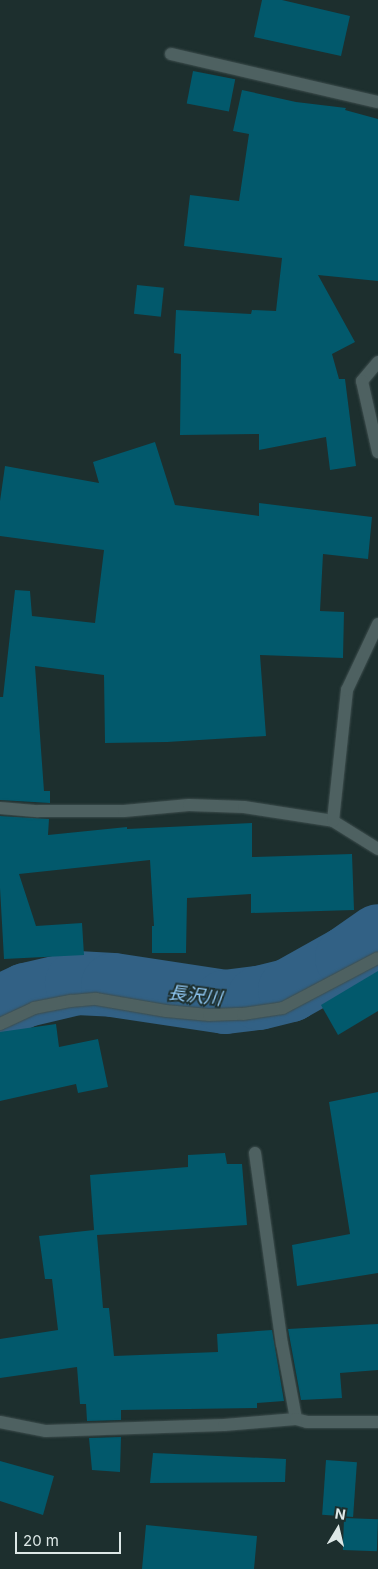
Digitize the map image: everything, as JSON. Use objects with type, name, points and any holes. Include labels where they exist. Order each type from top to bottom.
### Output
[{"type":"street","points":[[171,54],[378,102]]},
{"type":"street","points":[[378,362],[362,381],[378,452]]},
{"type":"street","points":[[333,821],[347,690],[378,624]]},
{"type":"street","points":[[0,808],[38,811],[124,811],[189,805],[244,807],[333,821],[378,849]]},
{"type":"street","points":[[0,1024],[34,1008],[71,1001],[96,999],[166,1011],[209,1015],[243,1014],[283,1008],[378,958]]},
{"type":"street","points":[[255,1153],[282,1344],[296,1419]]},
{"type":"street","points":[[0,1422],[46,1431],[224,1425],[296,1419],[307,1422],[378,1422]]},
{"type":"building","points":[[262,0],[282,0],[350,16],[341,56],[254,37]]},
{"type":"building","points":[[193,71],[235,79],[229,112],[187,103]]},
{"type":"building","points":[[242,90],[296,102],[346,108],[345,110],[378,119],[378,281],[318,275],[355,342],[332,354],[339,379],[345,379],[356,466],[330,470],[326,437],[259,450],[259,434],[180,435],[181,354],[174,353],[176,310],[251,314],[252,310],[276,311],[282,258],[184,246],[190,195],[239,201],[249,134],[233,131]]},
{"type":"building","points":[[137,285],[164,288],[161,317],[134,314]]},
{"type":"building","points":[[155,442],[175,505],[259,516],[259,503],[372,517],[368,559],[323,554],[320,611],[344,612],[343,658],[260,655],[266,736],[167,742],[105,743],[104,675],[35,666],[44,791],[50,791],[50,803],[0,800],[0,697],[3,697],[15,590],[30,591],[32,616],[95,623],[104,550],[0,536],[0,501],[5,466],[99,483],[93,462]]},
{"type":"building","points":[[0,816],[49,819],[48,835],[127,827],[127,829],[252,823],[252,857],[352,854],[354,910],[251,913],[251,894],[187,898],[186,953],[152,953],[152,926],[154,926],[150,860],[19,874],[36,926],[82,923],[84,955],[4,959],[0,888]]},
{"type":"building","points":[[378,971],[378,1011],[338,1035],[321,1005]]},
{"type":"building","points":[[56,1024],[59,1047],[98,1039],[108,1087],[78,1093],[76,1084],[0,1101],[0,1032]]},
{"type":"building","points":[[378,1092],[378,1273],[297,1286],[292,1245],[350,1234],[329,1102]]},
{"type":"building","points":[[225,1153],[227,1164],[242,1164],[247,1225],[97,1235],[103,1308],[109,1308],[114,1356],[218,1352],[217,1334],[272,1330],[284,1401],[257,1403],[257,1408],[121,1410],[121,1420],[87,1421],[86,1404],[80,1404],[77,1367],[0,1378],[0,1339],[58,1330],[52,1279],[45,1279],[39,1236],[94,1230],[90,1175],[188,1167],[188,1155]]},
{"type":"building","points":[[378,1324],[378,1370],[340,1373],[342,1398],[301,1400],[288,1329]]},
{"type":"building","points":[[121,1437],[120,1472],[92,1470],[89,1438]]},
{"type":"building","points":[[153,1453],[286,1459],[285,1482],[150,1483]]},
{"type":"building","points":[[326,1460],[357,1462],[353,1517],[322,1515]]},
{"type":"building","points":[[0,1461],[54,1476],[43,1515],[0,1501]]},
{"type":"building","points":[[344,1518],[378,1519],[377,1551],[343,1550]]},
{"type":"building","points":[[146,1525],[257,1536],[254,1569],[142,1569]]},
{"type":"waterway","name":"長沢川","points":[[0,1007],[26,995],[77,983],[113,985],[225,1002],[259,998],[290,990],[347,958],[378,936]]}]
